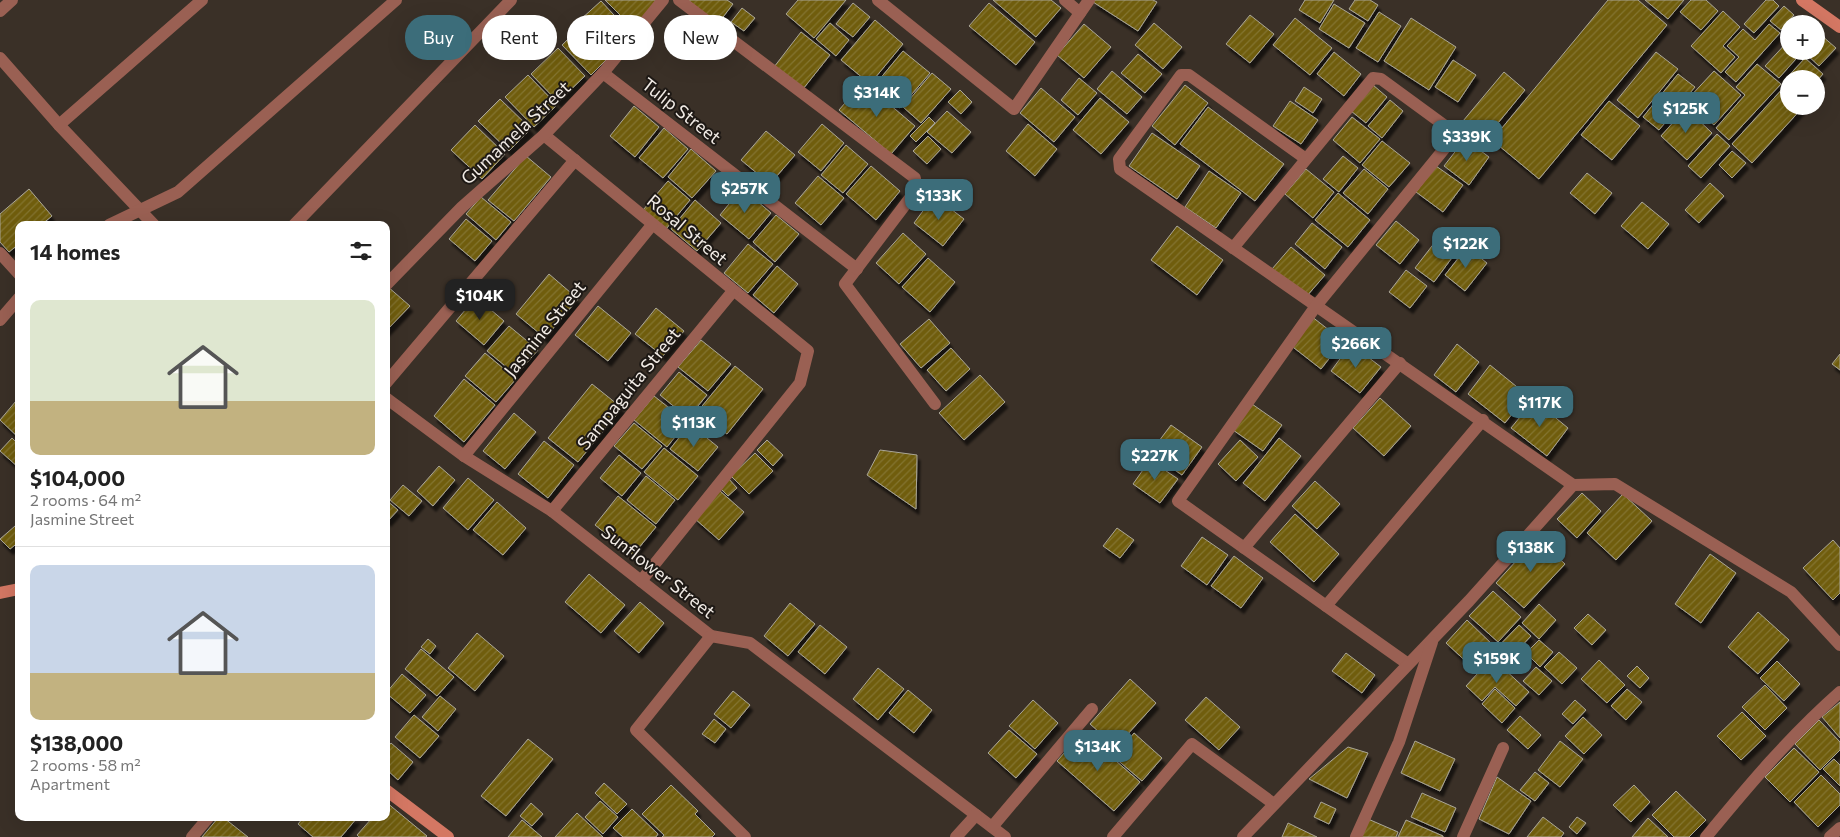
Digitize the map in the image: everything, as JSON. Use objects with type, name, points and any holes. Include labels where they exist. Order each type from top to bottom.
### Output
[{"type":"street","points":[[0,11],[12,0]]},
{"type":"street","points":[[59,125],[202,0]]},
{"type":"street","points":[[117,221],[178,192],[396,0]]},
{"type":"street","points":[[298,221],[510,0]]},
{"type":"street","name":"Gumamela Street","points":[[390,281],[462,207],[544,136],[603,73],[664,0]]},
{"type":"street","points":[[679,0],[915,178],[914,193],[846,284],[935,404]]},
{"type":"street","points":[[878,0],[1014,109],[1089,0]]},
{"type":"street","points":[[1065,0],[1080,13]]},
{"type":"street","points":[[1802,0],[1840,27]]},
{"type":"street","points":[[0,58],[59,125],[150,221]]},
{"type":"street","name":"Tulip Street","points":[[603,73],[857,269]]},
{"type":"street","points":[[1306,159],[1189,75],[1181,75],[1119,159],[1120,169],[1483,420],[1573,485],[1615,484],[1791,592],[1840,645]]},
{"type":"street","points":[[1233,248],[1373,78],[1381,78],[1448,128],[1452,135],[1439,157],[1316,306],[1178,501],[1408,664]]},
{"type":"street","name":"Rosal Street","points":[[544,136],[808,351],[800,383],[642,581]]},
{"type":"street","points":[[390,378],[575,160]]},
{"type":"street","name":"Jasmine Street","points":[[464,456],[652,224]]},
{"type":"street","points":[[0,253],[15,270]]},
{"type":"street","name":"Sampaguita Street","points":[[552,510],[733,291]]},
{"type":"street","points":[[0,320],[15,303]]},
{"type":"street","points":[[1244,548],[1400,363]]},
{"type":"street","name":"Sunflower Street","points":[[390,401],[464,456],[552,510],[711,636],[750,643],[1005,837]]},
{"type":"street","points":[[1326,606],[1483,420]]},
{"type":"street","points":[[1242,837],[1469,602],[1573,485]]},
{"type":"street","points":[[0,593],[15,590]]},
{"type":"street","points":[[711,636],[636,730],[745,837]]},
{"type":"street","points":[[1356,837],[1399,742],[1433,638]]},
{"type":"street","points":[[1706,837],[1756,776],[1810,718],[1840,692]]},
{"type":"street","points":[[992,827],[1092,709]]},
{"type":"street","points":[[1114,837],[1192,744],[1274,804]]},
{"type":"street","points":[[1469,835],[1503,748]]},
{"type":"street","points":[[390,793],[448,837]]},
{"type":"street","points":[[956,837],[976,815]]},
{"type":"street","points":[[192,837],[205,821]]},
{"type":"street","points":[[1830,837],[1840,828]]},
{"type":"building","points":[[605,0],[655,0],[658,4],[647,15],[620,15]]},
{"type":"building","points":[[688,0],[727,0],[733,4],[725,15],[705,15]]},
{"type":"building","points":[[798,0],[846,0],[814,38],[786,14]]},
{"type":"building","points":[[993,0],[1051,0],[1061,8],[1036,37]]},
{"type":"building","points":[[1095,0],[1153,0],[1157,2],[1138,31],[1093,2]]},
{"type":"building","points":[[1305,0],[1334,0],[1320,23],[1299,10]]},
{"type":"building","points":[[1355,0],[1370,0],[1378,5],[1368,21],[1349,9]]},
{"type":"building","points":[[1608,0],[1638,0],[1667,25],[1539,179],[1492,140]]},
{"type":"building","points":[[1645,0],[1684,0],[1668,19]]},
{"type":"building","points":[[1691,0],[1706,0],[1718,11],[1701,30],[1680,12]]},
{"type":"building","points":[[1766,0],[1773,0],[1779,6],[1754,33],[1744,24]]},
{"type":"building","points":[[601,1],[614,15],[586,15]]},
{"type":"building","points":[[853,3],[870,17],[853,37],[836,24]]},
{"type":"building","points":[[989,3],[1035,42],[1016,65],[969,26]]},
{"type":"building","points":[[1334,4],[1365,23],[1349,48],[1319,29]]},
{"type":"building","points":[[1784,6],[1794,15],[1780,15],[1780,29],[1770,21]]},
{"type":"building","points":[[742,8],[755,18],[744,31],[737,26],[736,15]]},
{"type":"building","points":[[1723,11],[1740,27],[1723,46],[1735,57],[1721,73],[1691,46]]},
{"type":"building","points":[[1379,12],[1401,26],[1378,62],[1356,48]]},
{"type":"building","points":[[1250,15],[1274,34],[1250,63],[1226,44]]},
{"type":"building","points":[[1295,18],[1332,48],[1310,75],[1273,45]]},
{"type":"building","points":[[1411,18],[1456,47],[1429,90],[1384,61]]},
{"type":"building","points":[[875,20],[903,44],[870,84],[841,60]]},
{"type":"building","points":[[830,23],[849,40],[836,56],[816,39]]},
{"type":"building","points":[[1154,23],[1182,47],[1163,69],[1135,45]]},
{"type":"building","points":[[1084,24],[1111,47],[1084,78],[1057,55]]},
{"type":"building","points":[[1769,24],[1780,33],[1736,82],[1725,72],[1739,57],[1727,46],[1743,29],[1755,40]]},
{"type":"building","points":[[801,32],[830,55],[803,89],[774,67]]},
{"type":"building","points":[[1825,38],[1836,48],[1825,60]]},
{"type":"building","points":[[567,40],[567,50],[562,45]]},
{"type":"building","points":[[557,49],[585,76],[558,102],[531,74],[546,60],[557,60]]},
{"type":"building","points":[[1780,50],[1780,60],[1795,60],[1786,70],[1780,70],[1779,78],[1765,66]]},
{"type":"building","points":[[903,51],[930,73],[900,108],[874,86]]},
{"type":"building","points":[[1334,52],[1361,74],[1344,96],[1317,74]]},
{"type":"building","points":[[1656,52],[1678,69],[1638,118],[1617,100]]},
{"type":"building","points":[[1138,54],[1162,74],[1145,93],[1121,73]]},
{"type":"building","points":[[576,60],[606,60],[591,75]]},
{"type":"building","points":[[1453,60],[1476,75],[1458,102],[1435,87]]},
{"type":"building","points":[[1803,60],[1807,60],[1818,70],[1794,70]]},
{"type":"building","points":[[1813,60],[1825,60],[1819,66]]},
{"type":"building","points":[[1757,64],[1780,83],[1729,140],[1716,128],[1745,95],[1736,87]]},
{"type":"building","points":[[1112,71],[1142,97],[1127,114],[1097,89]]},
{"type":"building","points":[[1714,71],[1741,95],[1714,125],[1687,100]]},
{"type":"building","points":[[1504,72],[1525,90],[1485,139],[1463,121]]},
{"type":"building","points":[[932,73],[951,89],[921,123],[903,107]]},
{"type":"building","points":[[1678,74],[1695,87],[1659,130],[1643,117]]},
{"type":"building","points":[[528,75],[557,105],[534,127],[505,97]]},
{"type":"building","points":[[1079,78],[1097,93],[1078,115],[1061,100]]},
{"type":"building","points":[[863,82],[915,126],[891,154],[839,110]]},
{"type":"building","points":[[1185,85],[1208,103],[1175,145],[1152,126]]},
{"type":"building","points":[[1373,85],[1387,97],[1366,123],[1351,111]]},
{"type":"building","points":[[1304,87],[1322,99],[1313,113],[1295,101]]},
{"type":"building","points":[[1041,88],[1075,117],[1054,142],[1020,113]]},
{"type":"building","points":[[960,90],[972,102],[961,114],[948,102]]},
{"type":"building","points":[[1780,91],[1780,115],[1796,115],[1752,163],[1732,144]]},
{"type":"building","points":[[1100,98],[1129,122],[1101,154],[1073,130]]},
{"type":"building","points":[[500,99],[531,129],[509,151],[478,121]]},
{"type":"building","points":[[1390,100],[1403,111],[1382,138],[1368,126]]},
{"type":"building","points":[[1290,101],[1318,120],[1301,144],[1273,126]]},
{"type":"building","points":[[1609,101],[1640,126],[1612,160],[1581,135]]},
{"type":"building","points":[[634,106],[659,127],[635,157],[610,136]]},
{"type":"building","points":[[1208,107],[1284,164],[1255,201],[1180,144]]},
{"type":"building","points":[[1686,108],[1712,133],[1687,160],[1661,136]]},
{"type":"building","points":[[947,111],[971,132],[952,153],[927,132]]},
{"type":"building","points":[[929,117],[935,123],[916,142],[910,136]]},
{"type":"building","points":[[1352,117],[1380,139],[1360,163],[1333,140]]},
{"type":"building","points":[[822,124],[844,143],[821,171],[798,152]]},
{"type":"building","points":[[1028,124],[1057,149],[1035,176],[1006,151]]},
{"type":"building","points":[[475,125],[505,154],[482,179],[451,150]]},
{"type":"building","points":[[664,128],[688,149],[663,178],[639,158]]},
{"type":"building","points":[[766,131],[795,155],[770,184],[741,160]]},
{"type":"building","points":[[1152,133],[1200,166],[1177,199],[1129,166]]},
{"type":"building","points":[[1717,134],[1730,146],[1701,178],[1688,166]]},
{"type":"building","points":[[928,136],[941,149],[927,164],[913,151]]},
{"type":"building","points":[[1465,139],[1489,157],[1469,185],[1444,166]]},
{"type":"building","points":[[1382,141],[1410,163],[1389,187],[1362,165]]},
{"type":"building","points":[[846,145],[868,164],[843,193],[821,175]]},
{"type":"building","points":[[691,149],[716,171],[692,198],[668,177]]},
{"type":"building","points":[[1732,151],[1746,163],[1732,178],[1719,165]]},
{"type":"building","points":[[526,156],[551,177],[514,221],[488,200]]},
{"type":"building","points":[[1343,156],[1358,168],[1339,192],[1323,179]]},
{"type":"building","points":[[871,166],[900,191],[876,220],[846,194]]},
{"type":"building","points":[[1436,166],[1463,185],[1443,212],[1416,192]]},
{"type":"building","points":[[1306,169],[1334,192],[1313,218],[1285,194]]},
{"type":"building","points":[[1364,169],[1388,189],[1368,214],[1343,193]]},
{"type":"building","points":[[1209,171],[1241,193],[1216,228],[1185,207]]},
{"type":"building","points":[[1587,173],[1612,193],[1595,214],[1570,193]]},
{"type":"building","points":[[818,176],[844,198],[821,225],[795,203]]},
{"type":"building","points":[[668,181],[690,200],[666,229],[643,210]]},
{"type":"building","points":[[1710,183],[1724,196],[1699,223],[1685,210]]},
{"type":"building","points":[[742,188],[771,213],[749,239],[720,215]]},
{"type":"building","points":[[29,189],[52,216],[46,221],[15,221],[15,247],[9,252],[0,242],[0,214]]},
{"type":"building","points":[[1338,193],[1370,220],[1348,247],[1315,220]]},
{"type":"building","points":[[934,196],[964,219],[943,246],[914,223]]},
{"type":"building","points":[[481,197],[511,222],[496,240],[466,214]]},
{"type":"building","points":[[695,200],[721,223],[697,251],[671,229]]},
{"type":"building","points":[[1642,202],[1669,224],[1648,249],[1621,226]]},
{"type":"building","points":[[776,215],[799,234],[775,262],[753,242]]},
{"type":"building","points":[[466,219],[492,241],[475,261],[449,239]]},
{"type":"building","points":[[1396,221],[1419,240],[1400,264],[1376,245]]},
{"type":"building","points":[[1312,223],[1342,247],[1325,269],[1295,244]]},
{"type":"building","points":[[1177,226],[1223,260],[1197,295],[1151,260]]},
{"type":"building","points":[[903,233],[926,254],[899,284],[876,263]]},
{"type":"building","points":[[1442,233],[1460,247],[1434,282],[1415,268]]},
{"type":"building","points":[[748,244],[773,264],[748,293],[724,273]]},
{"type":"building","points":[[1291,247],[1325,275],[1306,297],[1272,269]]},
{"type":"building","points":[[1467,247],[1487,263],[1465,291],[1445,275]]},
{"type":"building","points":[[928,258],[955,282],[930,312],[902,287]]},
{"type":"building","points":[[777,266],[798,284],[774,313],[753,295]]},
{"type":"building","points":[[1406,270],[1427,286],[1410,308],[1389,292]]},
{"type":"building","points":[[549,274],[578,299],[545,338],[516,314]]},
{"type":"building","points":[[390,289],[410,306],[390,327]]},
{"type":"building","points":[[476,297],[504,321],[484,345],[456,321]]},
{"type":"building","points":[[598,306],[631,333],[608,361],[575,335]]},
{"type":"building","points":[[656,308],[684,331],[663,356],[635,334]]},
{"type":"building","points":[[1311,316],[1343,341],[1321,369],[1289,344]]},
{"type":"building","points":[[929,319],[950,343],[921,368],[900,344]]},
{"type":"building","points":[[509,326],[538,350],[516,375],[487,351]]},
{"type":"building","points":[[701,340],[731,364],[708,391],[678,367]]},
{"type":"building","points":[[1351,344],[1381,367],[1360,393],[1331,371]]},
{"type":"building","points":[[1457,344],[1479,362],[1456,392],[1434,375]]},
{"type":"building","points":[[951,348],[970,369],[946,391],[927,370]]},
{"type":"building","points":[[485,353],[516,379],[496,402],[465,376]]},
{"type":"building","points":[[1840,354],[1840,370],[1832,364]]},
{"type":"building","points":[[1490,365],[1527,395],[1505,423],[1468,394]]},
{"type":"building","points":[[735,366],[763,389],[727,434],[698,411]]},
{"type":"building","points":[[679,372],[707,395],[688,418],[660,395]]},
{"type":"building","points":[[980,375],[1005,402],[964,440],[939,413]]},
{"type":"building","points":[[464,379],[495,405],[464,442],[434,416]]},
{"type":"building","points":[[592,384],[622,408],[578,462],[548,438]]},
{"type":"building","points":[[654,396],[687,422],[667,447],[634,420]]},
{"type":"building","points":[[1380,398],[1411,426],[1384,456],[1353,428]]},
{"type":"building","points":[[1534,400],[1568,428],[1547,456],[1511,428]]},
{"type":"building","points":[[15,402],[15,434],[0,420]]},
{"type":"building","points":[[1252,404],[1282,425],[1263,451],[1233,430]]},
{"type":"building","points":[[514,413],[536,432],[505,469],[483,451]]},
{"type":"building","points":[[634,423],[662,446],[642,469],[614,446]]},
{"type":"building","points":[[690,424],[718,447],[698,471],[670,449]]},
{"type":"building","points":[[1171,425],[1202,447],[1182,475],[1150,453]]},
{"type":"building","points":[[12,438],[15,441],[15,464],[0,451]]},
{"type":"building","points":[[1279,438],[1301,456],[1265,501],[1243,483]]},
{"type":"building","points":[[767,440],[783,455],[773,466],[757,450]]},
{"type":"building","points":[[1240,440],[1258,457],[1236,481],[1218,464]]},
{"type":"building","points":[[544,441],[574,465],[548,498],[518,474]]},
{"type":"building","points":[[664,448],[698,476],[678,500],[644,472]]},
{"type":"building","points":[[880,450],[917,455],[916,509],[867,475]]},
{"type":"building","points":[[755,453],[773,471],[749,494],[731,476]]},
{"type":"building","points":[[619,455],[641,473],[622,496],[600,478]]},
{"type":"building","points":[[1150,460],[1178,479],[1160,503],[1133,484]]},
{"type":"building","points":[[439,466],[455,480],[433,506],[417,491]]},
{"type":"building","points":[[646,476],[675,500],[656,524],[627,500]]},
{"type":"building","points":[[468,478],[494,500],[468,530],[443,508]]},
{"type":"building","points":[[728,478],[737,488],[728,496],[719,487]]},
{"type":"building","points":[[1315,481],[1340,504],[1317,529],[1292,506]]},
{"type":"building","points":[[403,485],[422,501],[409,516],[390,500]]},
{"type":"building","points":[[720,491],[744,512],[719,540],[694,518]]},
{"type":"building","points":[[1582,493],[1601,511],[1577,538],[1557,519]]},
{"type":"building","points":[[1623,494],[1652,521],[1616,560],[1587,533]]},
{"type":"building","points":[[618,496],[656,527],[633,555],[595,525]]},
{"type":"building","points":[[497,502],[526,528],[503,555],[473,530]]},
{"type":"building","points":[[390,503],[398,510],[390,519]]},
{"type":"building","points":[[1295,514],[1339,554],[1314,582],[1270,542]]},
{"type":"building","points":[[15,526],[15,545],[10,549],[0,539]]},
{"type":"building","points":[[1117,528],[1134,540],[1120,558],[1103,546]]},
{"type":"building","points":[[1202,537],[1228,555],[1207,585],[1181,566]]},
{"type":"building","points":[[1537,538],[1565,564],[1524,608],[1496,583]]},
{"type":"building","points":[[1833,540],[1840,548],[1840,593],[1833,600],[1803,568]]},
{"type":"building","points":[[1710,554],[1736,573],[1701,623],[1675,604]]},
{"type":"building","points":[[1234,556],[1263,578],[1241,608],[1211,586]]},
{"type":"building","points":[[589,574],[625,605],[601,633],[565,602]]},
{"type":"building","points":[[1493,591],[1521,617],[1498,642],[1469,616]]},
{"type":"building","points":[[640,602],[664,623],[639,653],[614,631]]},
{"type":"building","points":[[790,603],[815,624],[788,656],[764,636]]},
{"type":"building","points":[[1539,604],[1556,620],[1539,639],[1522,623]]},
{"type":"building","points":[[1758,612],[1789,640],[1758,674],[1728,647]]},
{"type":"building","points":[[1588,614],[1606,630],[1592,645],[1574,628]]},
{"type":"building","points":[[1467,620],[1494,646],[1473,668],[1446,643]]},
{"type":"building","points":[[820,625],[847,647],[825,674],[798,652]]},
{"type":"building","points":[[1519,625],[1531,636],[1502,667],[1490,655]]},
{"type":"building","points":[[477,633],[504,656],[475,691],[448,668]]},
{"type":"building","points":[[428,639],[436,646],[430,654],[421,647]]},
{"type":"building","points":[[1539,640],[1553,652],[1540,667],[1526,653]]},
{"type":"building","points":[[421,649],[454,677],[437,696],[405,669]]},
{"type":"building","points":[[1559,652],[1577,668],[1562,684],[1544,667]]},
{"type":"building","points":[[1346,653],[1375,675],[1362,693],[1332,671]]},
{"type":"building","points":[[1599,660],[1625,685],[1607,703],[1581,679]]},
{"type":"building","points":[[1489,661],[1499,671],[1502,667],[1529,692],[1516,706],[1495,687],[1482,701],[1466,686]]},
{"type":"building","points":[[1777,661],[1800,684],[1784,701],[1760,678]]},
{"type":"building","points":[[1637,666],[1649,678],[1640,688],[1627,676]]},
{"type":"building","points":[[1536,667],[1552,681],[1539,695],[1523,681]]},
{"type":"building","points":[[878,668],[904,689],[878,720],[853,699]]},
{"type":"building","points":[[402,674],[426,695],[410,713],[390,696],[390,688]]},
{"type":"building","points":[[1130,679],[1156,703],[1116,747],[1090,724]]},
{"type":"building","points":[[1765,685],[1787,708],[1765,730],[1742,707]]},
{"type":"building","points":[[1495,689],[1515,708],[1502,723],[1482,704]]},
{"type":"building","points":[[1627,689],[1642,702],[1626,720],[1611,706]]},
{"type":"building","points":[[908,690],[932,710],[914,733],[889,713]]},
{"type":"building","points":[[733,691],[750,705],[731,728],[714,714]]},
{"type":"building","points":[[440,696],[456,709],[438,731],[422,717]]},
{"type":"building","points":[[1206,697],[1240,727],[1219,750],[1185,720]]},
{"type":"building","points":[[1033,700],[1058,723],[1035,749],[1009,726]]},
{"type":"building","points":[[1575,700],[1586,710],[1573,724],[1562,714]]},
{"type":"building","points":[[1840,702],[1840,738],[1822,717]]},
{"type":"building","points":[[1742,712],[1766,736],[1741,760],[1717,736]]},
{"type":"building","points":[[414,715],[439,736],[420,758],[395,737]]},
{"type":"building","points":[[1520,716],[1541,735],[1528,749],[1507,730]]},
{"type":"building","points":[[1583,717],[1602,735],[1584,754],[1565,736]]},
{"type":"building","points":[[714,719],[726,729],[715,743],[702,734]]},
{"type":"building","points":[[1819,720],[1840,742],[1840,750],[1820,770],[1795,744]]},
{"type":"building","points":[[1009,730],[1037,754],[1016,778],[988,753]]},
{"type":"building","points":[[1083,732],[1140,782],[1114,811],[1057,761]]},
{"type":"building","points":[[1134,733],[1162,758],[1142,781],[1114,757]]},
{"type":"building","points":[[528,739],[553,759],[506,816],[481,796]]},
{"type":"building","points":[[1415,741],[1455,759],[1440,791],[1401,773]]},
{"type":"building","points":[[1560,741],[1583,759],[1560,787],[1538,770]]},
{"type":"building","points":[[391,743],[413,762],[398,780],[390,773]]},
{"type":"building","points":[[1348,747],[1368,753],[1347,798],[1309,779]]},
{"type":"building","points":[[1794,748],[1819,772],[1790,802],[1765,777]]},
{"type":"building","points":[[1834,759],[1840,765],[1840,786],[1823,769]]},
{"type":"building","points":[[1535,772],[1549,783],[1535,801],[1520,790]]},
{"type":"building","points":[[1821,775],[1840,794],[1840,805],[1818,827],[1794,802]]},
{"type":"building","points":[[1497,777],[1531,801],[1509,834],[1479,819]]},
{"type":"building","points":[[604,783],[627,804],[617,814],[595,793]]},
{"type":"building","points":[[671,785],[698,811],[695,814],[715,834],[712,837],[662,837],[664,835],[642,814]]},
{"type":"building","points":[[1634,785],[1650,802],[1631,822],[1613,805]]},
{"type":"building","points":[[1676,791],[1706,820],[1689,837],[1674,837],[1652,815]]},
{"type":"building","points":[[1422,793],[1456,808],[1445,832],[1411,817]]},
{"type":"building","points":[[600,801],[618,817],[603,834],[585,817]]},
{"type":"building","points":[[1321,802],[1336,809],[1329,824],[1314,817]]},
{"type":"building","points":[[531,803],[543,814],[532,826],[520,816]]},
{"type":"building","points":[[390,805],[427,836],[359,837],[357,835],[369,821],[390,821]]},
{"type":"building","points":[[632,809],[658,834],[656,837],[623,837],[613,828]]},
{"type":"building","points":[[577,813],[603,837],[555,837]]},
{"type":"building","points":[[1543,817],[1564,833],[1561,837],[1527,837]]},
{"type":"building","points":[[1577,817],[1586,823],[1577,834],[1569,827]]},
{"type":"building","points":[[1648,818],[1668,837],[1632,837]]},
{"type":"building","points":[[1368,819],[1398,832],[1396,837],[1360,837]]},
{"type":"building","points":[[522,820],[542,837],[508,837]]},
{"type":"building","points":[[1406,820],[1443,836],[1443,837],[1398,837]]},
{"type":"building","points":[[215,821],[228,821],[248,837],[202,837]]},
{"type":"building","points":[[300,821],[354,821],[341,837],[313,837],[298,824]]},
{"type":"building","points":[[1288,823],[1317,837],[1282,837]]}]
